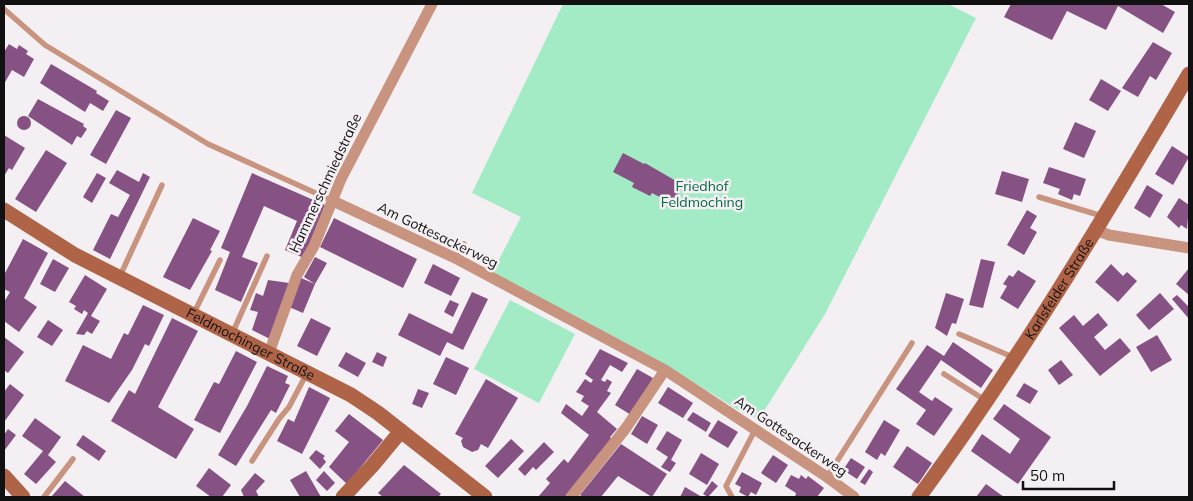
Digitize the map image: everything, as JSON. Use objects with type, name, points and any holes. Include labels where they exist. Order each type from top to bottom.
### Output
[{"type":"main road","name":"Karlsfelder Straße","points":[[919,497],[1015,358],[1096,230],[1189,74]]},
{"type":"main road","name":"Feldmochinger Straße","points":[[4,210],[75,255],[351,395],[483,497]]},
{"type":"main road","points":[[343,497],[372,466],[400,431]]},
{"type":"main road","points":[[4,476],[23,497]]},
{"type":"street","name":"Hammerschmiedstraße","points":[[269,353],[297,275],[314,246],[341,179],[432,4]]},
{"type":"street","name":"Am Gottesackerweg","points":[[333,201],[455,258],[665,370],[827,477],[854,497]]},
{"type":"street","points":[[1096,230],[1109,235],[1189,248]]},
{"type":"street","points":[[570,497],[626,428],[665,370]]},
{"type":"lane","name":"Am Gottesackerweg","points":[[4,10],[45,45],[208,144],[333,201]]},
{"type":"lane","points":[[119,278],[162,185]]},
{"type":"lane","points":[[1039,197],[1104,216]]},
{"type":"lane","points":[[455,258],[464,244]]},
{"type":"lane","points":[[232,334],[266,256]]},
{"type":"lane","points":[[193,315],[220,260]]},
{"type":"lane","points":[[959,334],[1015,358]]},
{"type":"lane","points":[[827,477],[912,344]]},
{"type":"lane","points":[[252,461],[289,407],[307,373]]},
{"type":"lane","points":[[944,374],[987,401]]},
{"type":"lane","points":[[732,497],[726,486],[755,430]]},
{"type":"lane","points":[[44,497],[73,459]]},
{"type":"green space","name":"Friedhof Feldmoching","points":[[563,4],[948,4],[976,18],[825,314],[759,419],[743,413],[664,364],[492,273],[521,217],[472,193]]},
{"type":"green space","points":[[510,300],[575,334],[539,403],[474,369]]},
{"type":"building","points":[[1011,4],[1161,4],[1175,12],[1163,33],[1118,6],[1106,30],[1067,11],[1052,40],[1004,17]]},
{"type":"building","points":[[1153,42],[1172,53],[1156,80],[1150,76],[1138,97],[1122,88]]},
{"type":"building","points":[[9,44],[17,49],[19,45],[28,51],[26,54],[34,59],[24,77],[12,70],[4,84],[4,52]]},
{"type":"building","points":[[51,64],[97,91],[96,93],[109,101],[103,111],[90,103],[85,112],[40,83]]},
{"type":"building","points":[[1101,79],[1121,91],[1108,111],[1089,100]]},
{"type":"building","points":[[38,99],[84,124],[83,126],[87,129],[81,138],[77,136],[72,145],[28,116]]},
{"type":"building","points":[[116,110],[131,118],[106,164],[90,155]]},
{"type":"building","points":[[24,116],[29,118],[31,123],[29,128],[24,130],[19,128],[17,123],[19,118]]},
{"type":"building","points":[[1075,122],[1096,131],[1084,158],[1063,149]]},
{"type":"building","points":[[4,135],[25,148],[12,170],[9,168],[4,176]]},
{"type":"building","points":[[1172,146],[1189,157],[1173,185],[1155,174]]},
{"type":"building","points":[[46,150],[67,163],[36,212],[15,199]]},
{"type":"building","points":[[623,153],[645,163],[683,185],[673,204],[652,193],[650,196],[632,187],[634,183],[613,172]]},
{"type":"building","points":[[1049,167],[1086,179],[1080,196],[1074,194],[1072,200],[1058,194],[1060,189],[1043,183]]},
{"type":"building","points":[[117,170],[139,182],[143,173],[150,177],[110,259],[93,250],[111,214],[118,217],[130,195],[109,183]]},
{"type":"building","points":[[1002,171],[1029,179],[1022,202],[995,194]]},
{"type":"building","points":[[97,173],[106,178],[92,203],[83,197]]},
{"type":"building","points":[[252,173],[325,205],[304,258],[285,250],[297,221],[264,206],[242,257],[258,263],[241,302],[215,290],[230,252],[221,248]]},
{"type":"building","points":[[1147,185],[1163,195],[1150,218],[1134,208]]},
{"type":"building","points":[[1179,198],[1189,205],[1187,229],[1181,225],[1179,228],[1167,217]]},
{"type":"building","points":[[1027,210],[1037,216],[1030,228],[1037,232],[1024,255],[1007,245]]},
{"type":"building","points":[[193,218],[220,231],[210,250],[212,251],[190,290],[163,277]]},
{"type":"building","points":[[334,218],[417,259],[403,288],[320,247]]},
{"type":"building","points":[[23,239],[48,253],[24,298],[37,307],[19,332],[4,321],[4,302],[10,292],[4,289],[4,275]]},
{"type":"building","points":[[315,257],[327,263],[315,284],[304,277]]},
{"type":"building","points":[[53,259],[69,268],[55,292],[40,284]]},
{"type":"building","points":[[981,259],[995,262],[983,308],[969,305]]},
{"type":"building","points":[[433,264],[460,278],[451,296],[424,283]]},
{"type":"building","points":[[1111,264],[1123,276],[1127,272],[1137,281],[1118,302],[1095,282]]},
{"type":"building","points":[[1189,268],[1189,295],[1176,284]]},
{"type":"building","points":[[1018,270],[1036,281],[1018,309],[1000,298],[1007,286],[1003,284],[1009,275],[1013,277]]},
{"type":"building","points":[[85,275],[107,289],[91,316],[100,321],[92,334],[87,331],[84,335],[76,334],[88,313],[84,310],[82,314],[74,309],[76,306],[69,302]]},
{"type":"building","points":[[301,278],[315,284],[303,313],[289,307]]},
{"type":"building","points":[[268,280],[289,283],[270,339],[252,330],[258,312],[250,310],[256,293],[263,296]]},
{"type":"building","points":[[472,292],[488,299],[463,350],[447,342],[440,356],[398,335],[409,313],[452,334]]},
{"type":"building","points":[[946,293],[964,299],[956,324],[952,323],[947,336],[935,328]]},
{"type":"building","points":[[1160,293],[1174,309],[1149,330],[1136,315]]},
{"type":"building","points":[[1177,295],[1189,307],[1189,319],[1172,299]]},
{"type":"building","points":[[450,300],[459,304],[453,317],[444,312]]},
{"type":"building","points":[[143,305],[164,315],[149,346],[145,344],[132,370],[109,403],[65,381],[83,345],[111,359],[124,333],[128,335]]},
{"type":"building","points":[[1098,313],[1108,325],[1094,337],[1105,350],[1120,338],[1131,351],[1100,376],[1059,328],[1074,315],[1083,326]]},
{"type":"building","points":[[172,318],[198,331],[158,407],[194,429],[176,459],[111,421],[129,390],[135,394]]},
{"type":"building","points":[[311,318],[331,328],[317,356],[297,346]]},
{"type":"building","points":[[48,320],[63,330],[52,346],[37,337]]},
{"type":"building","points":[[1157,335],[1172,360],[1151,372],[1136,347]]},
{"type":"building","points":[[4,337],[24,352],[8,373],[4,370]]},
{"type":"building","points":[[953,342],[993,370],[981,388],[941,360],[919,392],[932,401],[935,397],[953,409],[934,436],[916,424],[926,410],[896,389],[927,345],[944,356]]},
{"type":"building","points":[[600,349],[628,363],[622,372],[610,365],[601,380],[605,382],[607,379],[612,382],[607,391],[611,393],[597,412],[617,429],[610,437],[612,439],[566,497],[538,497],[550,483],[546,479],[564,459],[568,463],[589,435],[561,413],[566,404],[582,416],[589,406],[581,401],[584,396],[576,392],[585,379],[591,383],[593,380],[585,374]]},
{"type":"building","points":[[236,351],[257,362],[220,433],[194,420],[214,382],[219,384]]},
{"type":"building","points":[[346,352],[366,363],[358,377],[338,366]]},
{"type":"building","points":[[377,352],[387,357],[383,367],[372,362]]},
{"type":"building","points":[[446,357],[469,368],[456,395],[433,384]]},
{"type":"building","points":[[1061,360],[1073,375],[1059,385],[1048,370]]},
{"type":"building","points":[[267,366],[288,376],[285,383],[290,385],[276,413],[271,410],[236,466],[218,455],[247,406]]},
{"type":"building","points":[[637,369],[653,378],[631,415],[615,405]]},
{"type":"building","points":[[486,379],[518,398],[488,448],[481,444],[478,450],[472,452],[463,447],[461,441],[463,438],[455,434]]},
{"type":"building","points":[[1024,383],[1038,391],[1030,404],[1016,396]]},
{"type":"building","points":[[10,384],[24,395],[4,422],[4,392]]},
{"type":"building","points":[[309,387],[330,398],[302,454],[277,441],[288,419],[294,422]]},
{"type":"building","points":[[668,387],[693,403],[683,418],[658,403]]},
{"type":"building","points":[[418,389],[429,393],[422,408],[412,404]]},
{"type":"building","points":[[1004,404],[1051,437],[1018,484],[971,451],[982,434],[1010,454],[1020,439],[993,419]]},
{"type":"building","points":[[693,412],[711,423],[706,432],[687,420]]},
{"type":"building","points":[[349,414],[383,440],[347,484],[329,467],[349,442],[335,431]]},
{"type":"building","points":[[642,416],[658,425],[647,444],[631,434]]},
{"type":"building","points":[[35,418],[61,437],[48,455],[56,462],[36,484],[24,474],[43,451],[22,436]]},
{"type":"building","points":[[718,420],[738,432],[728,448],[708,436]]},
{"type":"building","points":[[884,420],[900,430],[885,456],[881,453],[877,460],[865,452]]},
{"type":"building","points":[[8,429],[16,435],[4,451],[4,435]]},
{"type":"building","points":[[667,431],[682,440],[671,460],[676,463],[670,472],[661,467],[668,457],[656,449]]},
{"type":"building","points":[[83,435],[106,451],[99,461],[76,445]]},
{"type":"building","points":[[511,439],[524,451],[498,478],[485,466]]},
{"type":"building","points":[[544,442],[554,452],[536,470],[533,467],[525,476],[518,469]]},
{"type":"building","points":[[621,444],[667,474],[652,497],[618,476],[601,497],[583,497],[580,495]]},
{"type":"building","points":[[907,446],[932,463],[918,484],[893,467]]},
{"type":"building","points":[[316,450],[325,456],[323,458],[326,462],[320,469],[309,458]]},
{"type":"building","points":[[701,453],[719,464],[707,485],[689,474]]},
{"type":"building","points":[[773,455],[788,465],[776,483],[761,473]]},
{"type":"building","points":[[851,458],[865,467],[857,479],[843,470]]},
{"type":"building","points":[[404,465],[441,494],[438,497],[383,497],[378,493]]},
{"type":"building","points":[[209,468],[231,485],[222,497],[211,497],[196,486]]},
{"type":"building","points":[[869,469],[873,472],[865,485],[860,482]]},
{"type":"building","points":[[306,471],[321,497],[300,497],[290,480]]},
{"type":"building","points":[[324,471],[335,483],[327,491],[316,480]]},
{"type":"building","points":[[742,472],[762,483],[756,495],[751,492],[748,497],[739,492],[741,487],[735,484]]},
{"type":"building","points":[[255,473],[265,481],[256,491],[259,497],[244,497],[241,490]]},
{"type":"building","points":[[791,475],[799,479],[801,475],[806,479],[808,476],[824,488],[817,497],[795,497],[796,493],[785,486]]},
{"type":"building","points":[[65,481],[85,497],[51,497]]},
{"type":"building","points":[[712,481],[718,486],[708,497],[703,494]]},
{"type":"building","points":[[986,484],[1004,497],[976,497]]},
{"type":"building","points":[[685,487],[702,497],[680,497]]}]
